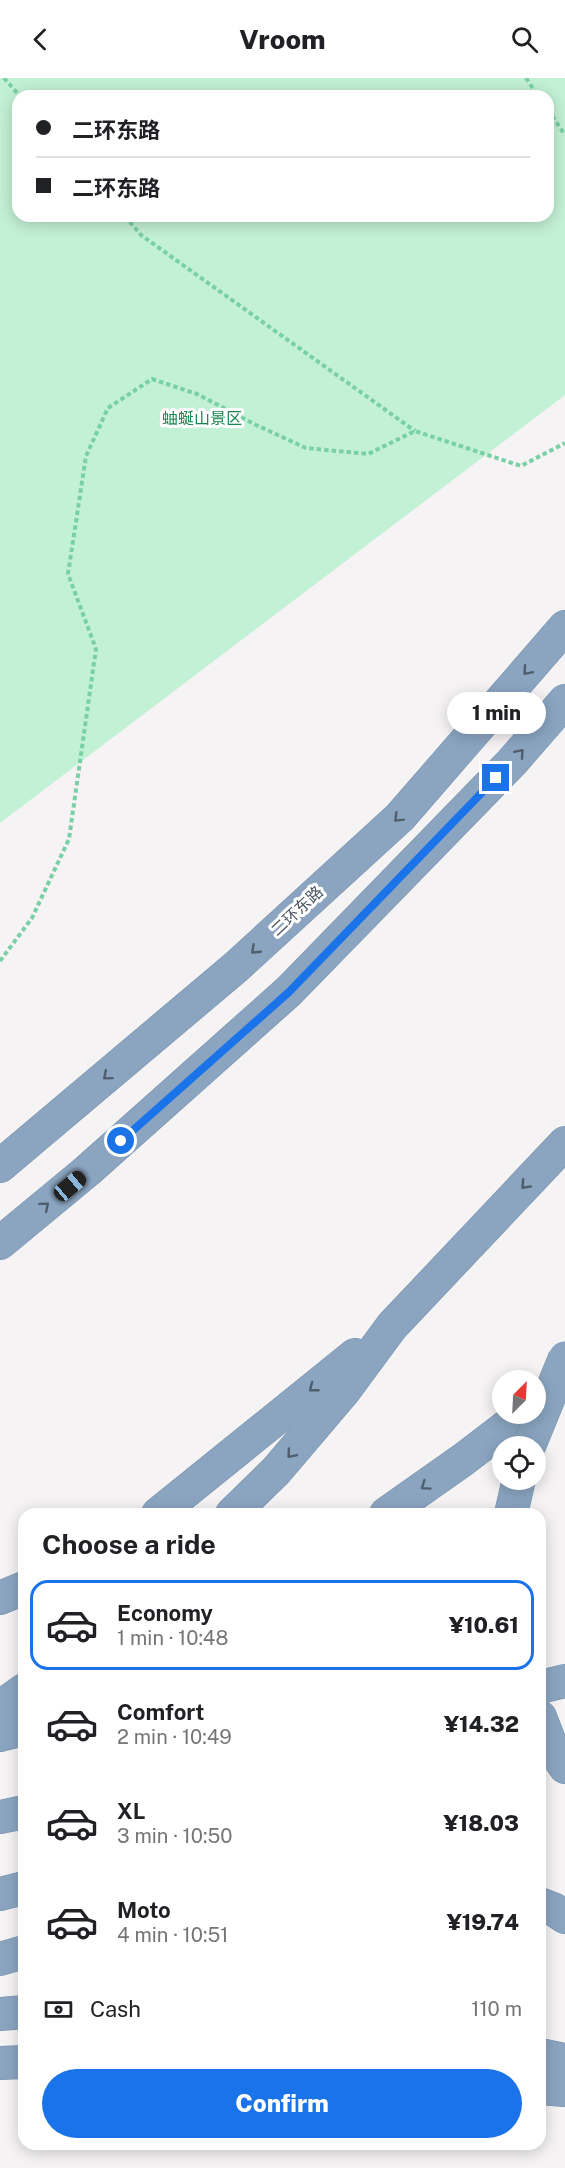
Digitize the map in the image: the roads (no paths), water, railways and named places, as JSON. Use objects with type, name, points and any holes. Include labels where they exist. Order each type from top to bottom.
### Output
[{"type":"highway","name":"二环东路","points":[[0,1166],[236,967],[400,817],[565,627]]},
{"type":"highway","points":[[0,1243],[87,1171],[289,992],[512,762],[565,701]]},
{"type":"highway","points":[[238,1508],[276,1471],[344,1390],[392,1326],[565,1143]]},
{"type":"highway","points":[[165,1508],[392,1326]]},
{"type":"highway","points":[[533,1436],[565,1358]]},
{"type":"highway","points":[[546,1396],[565,1382]]},
{"type":"highway","points":[[395,1508],[510,1424]]},
{"type":"highway","points":[[512,1508],[516,1490]]},
{"type":"highway","points":[[0,1598],[18,1590]]},
{"type":"highway","points":[[546,1686],[565,1681]]},
{"type":"highway","points":[[0,1707],[18,1694]]},
{"type":"highway","points":[[0,1735],[18,1730]]},
{"type":"highway","points":[[546,1732],[552,1748],[565,1767]]},
{"type":"highway","points":[[546,1753],[565,1748]]},
{"type":"highway","points":[[0,1817],[18,1813]]},
{"type":"highway","points":[[0,1894],[18,1890]]},
{"type":"highway","points":[[546,1906],[565,1917]]},
{"type":"highway","points":[[0,1959],[18,1954]]},
{"type":"highway","points":[[0,2014],[18,2012]]},
{"type":"highway","points":[[546,2056],[565,2060]]},
{"type":"highway","points":[[0,2063],[18,2062]]},
{"type":"highway","points":[[546,2088],[565,2090]]},
{"type":"park label","name":"蚰蜒山景区","points":[[202,418]]}]
